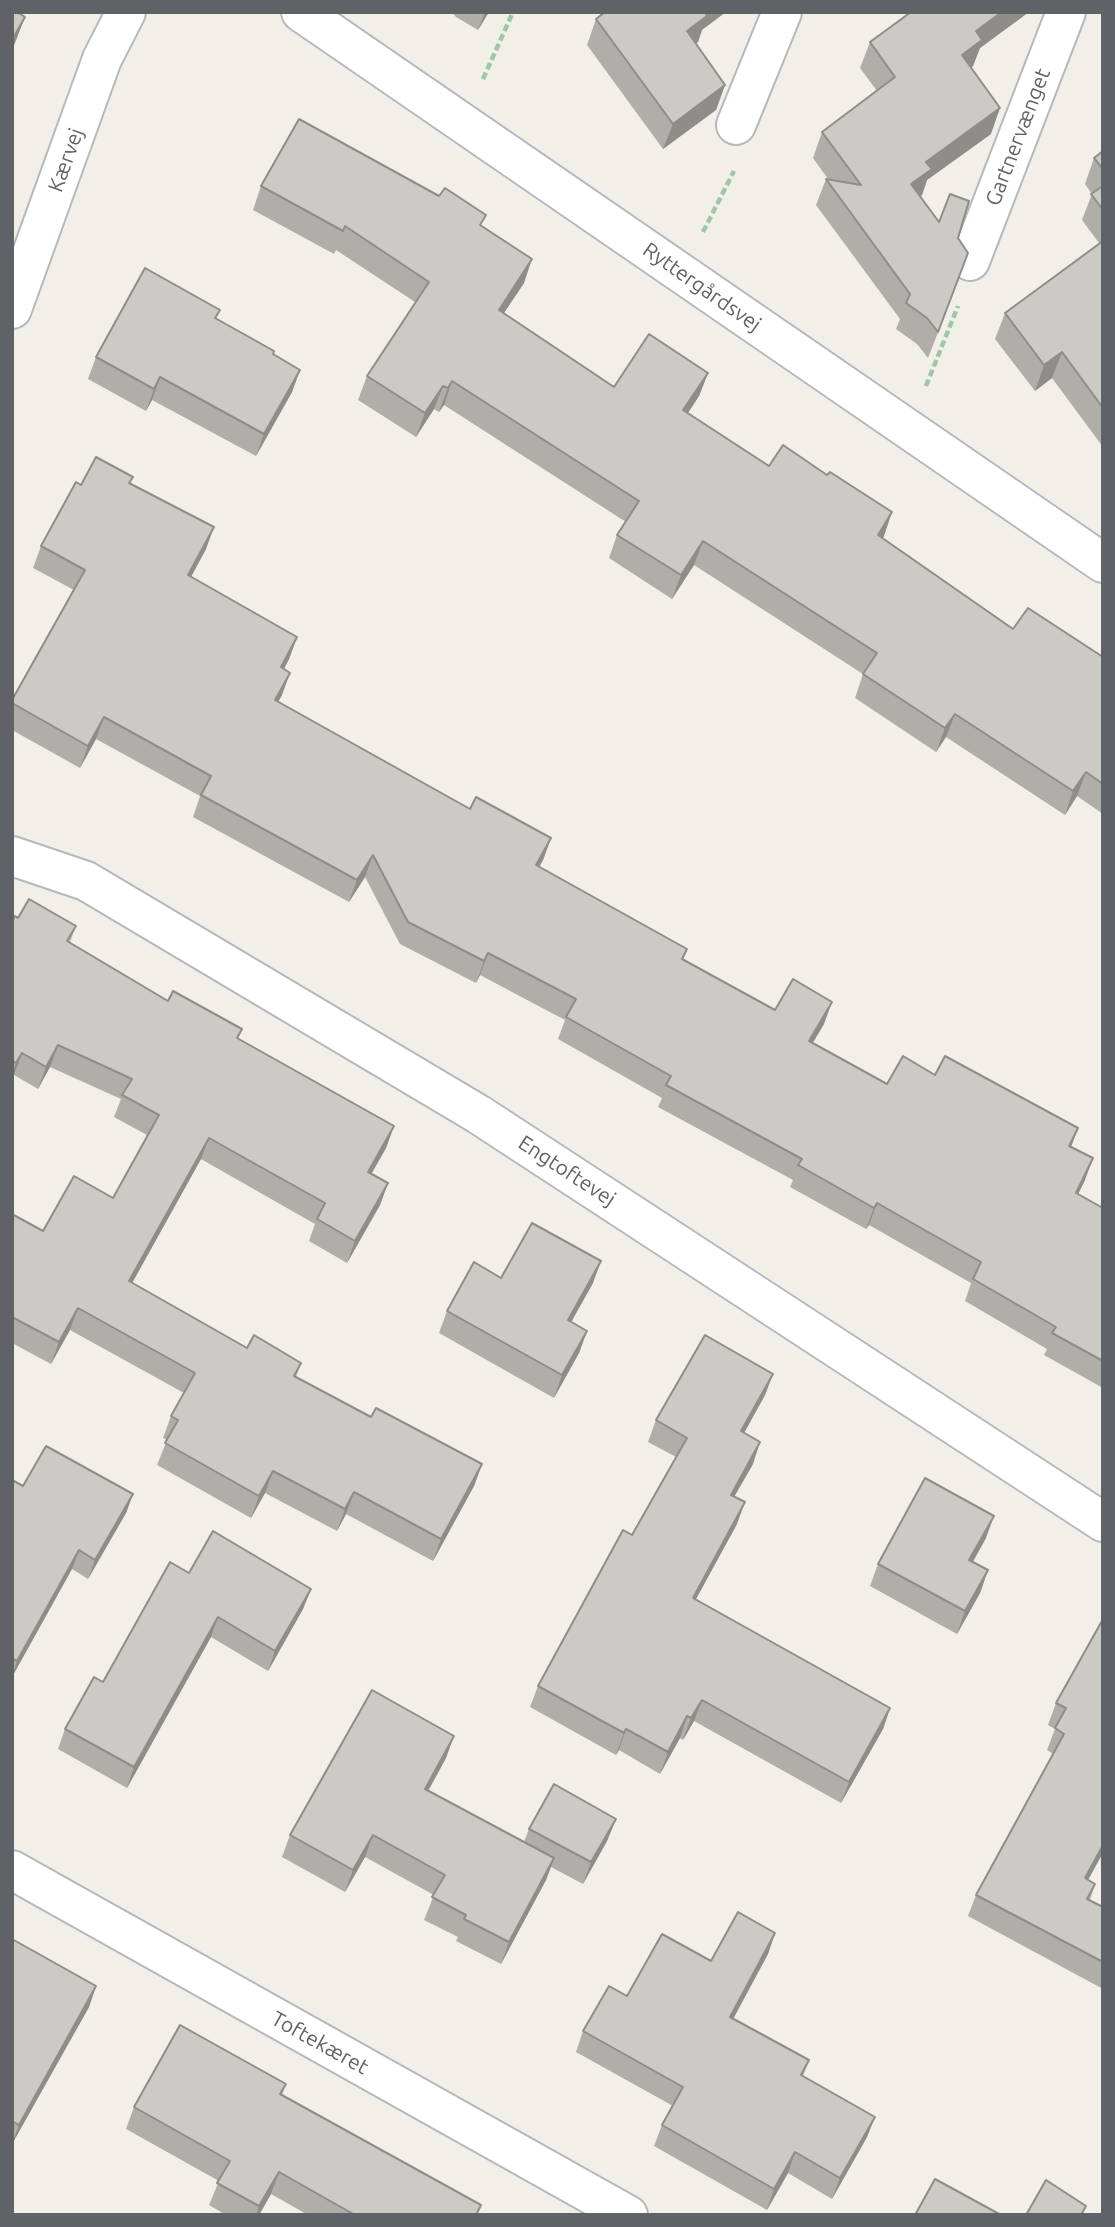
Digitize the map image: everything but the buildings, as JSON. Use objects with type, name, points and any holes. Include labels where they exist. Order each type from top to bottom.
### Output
[{"type":"street","name":"Kærvej","points":[[12,309],[102,59],[126,12]]},
{"type":"street","name":"Ryttergårdsvej","points":[[301,12],[1103,563]]},
{"type":"street","points":[[736,125],[782,12]]},
{"type":"street","name":"Gartnervænget","points":[[970,261],[1066,12]]},
{"type":"street","name":"Engtoftevej","points":[[12,856],[86,881],[478,1114],[1103,1522]]},
{"type":"street","name":"Toftekæret","points":[[12,1870],[628,2215]]},
{"type":"path","points":[[462,121],[513,12]]},
{"type":"path","points":[[682,273],[734,175],[736,125]]},
{"type":"path","points":[[908,430],[960,302],[970,261]]}]
